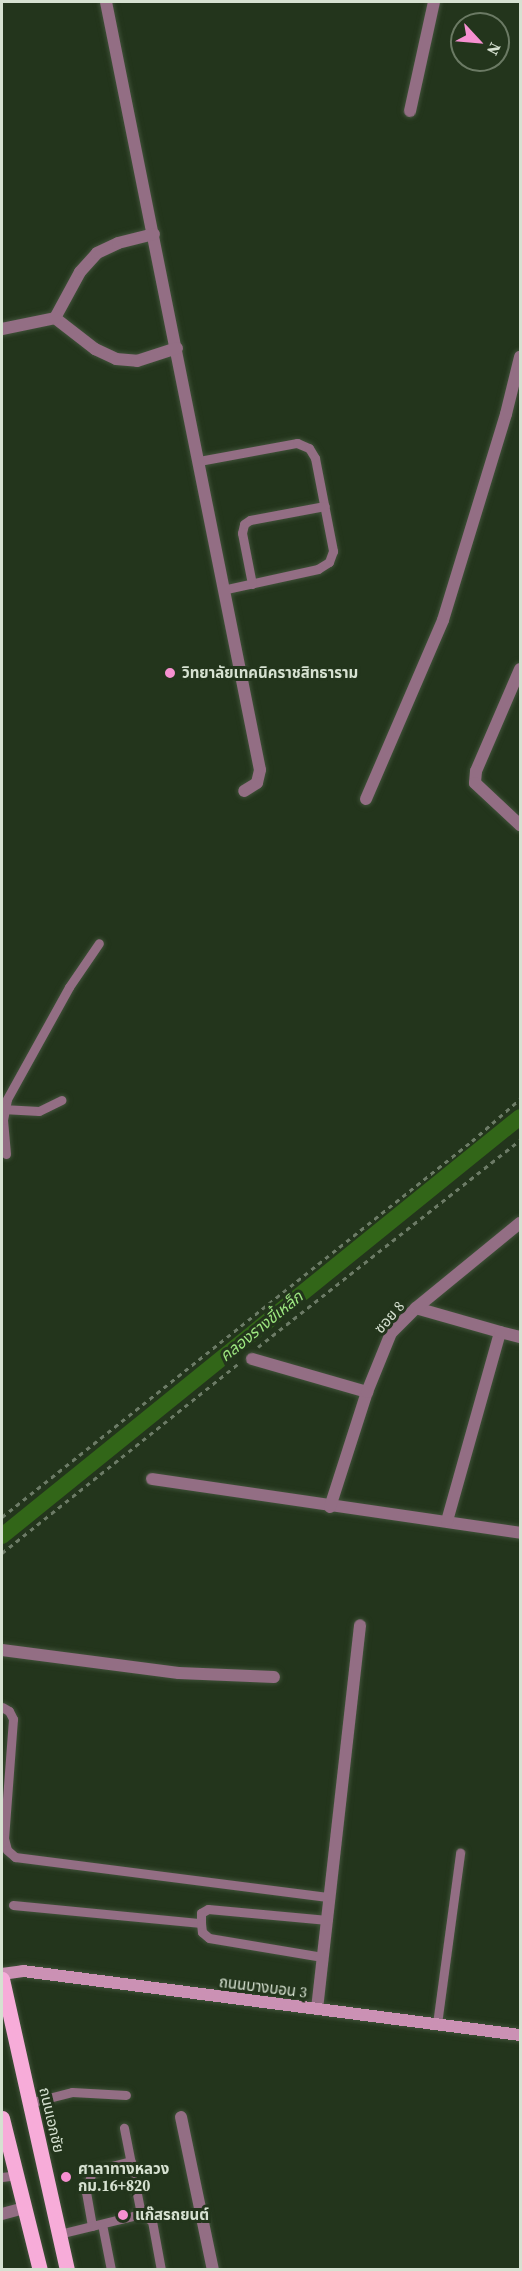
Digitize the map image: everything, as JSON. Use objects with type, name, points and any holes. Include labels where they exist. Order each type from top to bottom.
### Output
[{"type":"main road","name":"ถนนบางบอน 3","points":[[2,1974],[23,1971],[520,2035]]},
{"type":"main road","name":"ถนนเอกชัย","points":[[2,1978],[67,2270]]},
{"type":"main road","points":[[2,2118],[40,2270]]},
{"type":"street","points":[[106,2],[226,589],[260,770],[257,783],[244,791]]},
{"type":"street","points":[[410,111],[434,2]]},
{"type":"street","points":[[55,318],[80,272],[97,253],[118,243],[154,234]]},
{"type":"street","points":[[2,329],[55,318],[95,349],[116,359],[137,361],[177,348]]},
{"type":"street","points":[[366,799],[442,620],[506,414],[520,357]]},
{"type":"street","points":[[506,414],[520,417]]},
{"type":"street","points":[[520,669],[476,771],[475,783],[520,825]]},
{"type":"street","name":"ซอย 8","points":[[330,1507],[366,1392],[391,1333],[416,1308],[520,1223]]},
{"type":"street","points":[[416,1308],[520,1337]]},
{"type":"street","points":[[447,1521],[500,1332]]},
{"type":"street","points":[[252,1359],[366,1392]]},
{"type":"street","points":[[152,1479],[330,1507],[447,1521],[520,1533]]},
{"type":"street","points":[[317,2009],[360,1625]]},
{"type":"street","points":[[2,1650],[179,1673],[274,1677]]},
{"type":"street","points":[[181,2117],[213,2270]]},
{"type":"street","points":[[2,2214],[26,2208]]},
{"type":"lane","points":[[199,460],[297,443],[309,448],[315,458],[333,551],[329,562],[318,569],[226,589]]},
{"type":"lane","points":[[252,584],[242,533],[244,525],[250,519],[325,506]]},
{"type":"lane","points":[[6,1154],[3,1120],[8,1099],[69,987],[99,943]]},
{"type":"lane","points":[[4,1109],[39,1111],[62,1100]]},
{"type":"lane","points":[[2,1707],[9,1711],[13,1719],[4,1838],[7,1850],[15,1857],[329,1897]]},
{"type":"lane","points":[[437,2024],[460,1853]]},
{"type":"lane","points":[[13,1905],[201,1923]]},
{"type":"lane","points":[[322,1956],[209,1938],[202,1932],[201,1913],[208,1909],[327,1920]]},
{"type":"lane","points":[[29,2103],[72,2092],[126,2095]]},
{"type":"lane","points":[[124,2128],[141,2214]]},
{"type":"lane","points":[[111,2270],[86,2192],[92,2171],[131,2161]]},
{"type":"lane","points":[[2,2177],[18,2175]]},
{"type":"lane","points":[[59,2234],[141,2214],[152,2221],[161,2270]]},
{"type":"path","points":[[2,1517],[472,1141],[520,1099]]},
{"type":"waterway","name":"คลองรางขี้เหล็ก","points":[[2,1536],[520,1117]]},
{"type":"place","name":"วิทยาลัยเทคนิคราชสิทธาราม","points":[[170,673]]},
{"type":"place","name":"ศาลาทางหลวง กม.16+820","points":[[66,2177]]},
{"type":"place","name":"แก๊สรถยนต์","points":[[123,2215]]}]
